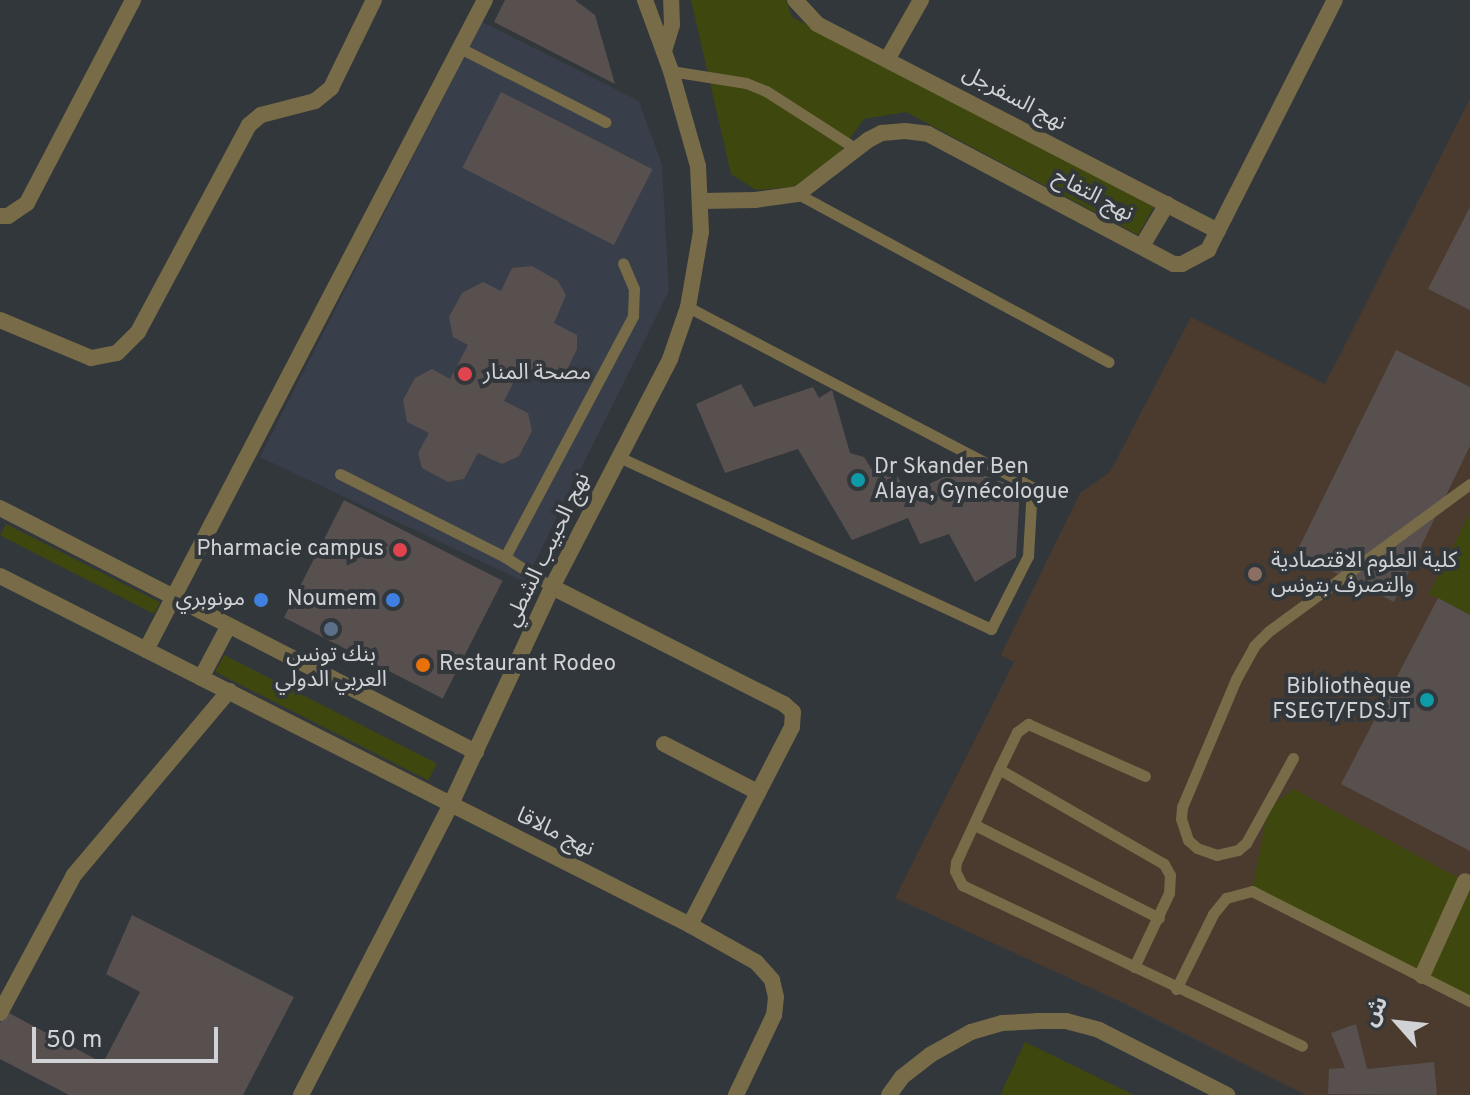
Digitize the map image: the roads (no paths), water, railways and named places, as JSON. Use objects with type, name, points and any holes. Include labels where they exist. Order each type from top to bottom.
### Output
[{"type":"street","points":[[0,216],[8,216],[27,203],[133,0]]},
{"type":"street","points":[[0,320],[91,358],[117,353],[138,332],[249,125],[261,115],[315,101],[331,88],[374,0]]},
{"type":"street","points":[[146,650],[485,0]]},
{"type":"street","name":"نهج الحبيب الشطي","points":[[301,1095],[450,806],[552,587],[670,359],[688,307],[698,265],[702,201],[698,166],[671,71],[645,0]]},
{"type":"street","points":[[664,51],[672,25],[671,0]]},
{"type":"street","name":"نهج السفرجل","points":[[795,0],[817,24],[1218,231]]},
{"type":"street","points":[[888,58],[921,0]]},
{"type":"street","name":"نهج التفاح","points":[[702,201],[755,200],[798,194],[882,133],[905,131],[928,134],[1174,264],[1182,264],[1208,250],[1335,0]]},
{"type":"street","points":[[1142,246],[1167,204]]},
{"type":"street","points":[[0,508],[174,600],[476,752]]},
{"type":"street","name":"نهج مالاقا","points":[[0,576],[690,925],[756,962],[772,980],[776,997],[774,1015],[736,1095]]},
{"type":"street","points":[[552,587],[790,709],[794,717],[792,727],[690,925]]},
{"type":"street","points":[[201,678],[228,627]]},
{"type":"street","points":[[0,1013],[74,875],[229,691]]},
{"type":"street","points":[[664,744],[758,792]]},
{"type":"street","points":[[1422,976],[1466,888]]},
{"type":"street","points":[[889,1095],[902,1077],[930,1055],[971,1032],[1002,1023],[1066,1021],[1099,1030],[1227,1095]]},
{"type":"lane","points":[[462,49],[605,122]]},
{"type":"lane","points":[[671,71],[746,83],[766,91],[858,150]]},
{"type":"lane","points":[[798,194],[1109,362]]},
{"type":"lane","points":[[505,557],[633,316],[634,289],[623,263]]},
{"type":"lane","points":[[619,457],[991,629],[1028,556],[1032,487],[688,307]]},
{"type":"lane","points":[[340,474],[505,557],[552,587]]},
{"type":"lane","points":[[1293,758],[1252,834],[1238,850],[1217,855],[1206,853],[1188,840],[1181,819],[1182,807],[1236,679],[1254,646],[1269,631],[1470,484]]},
{"type":"lane","points":[[1145,776],[1033,724],[1017,732],[956,862],[955,871],[962,885],[1176,989],[1302,1046]]},
{"type":"lane","points":[[999,769],[1164,864],[1170,875],[1169,893],[1134,967]]},
{"type":"lane","points":[[975,825],[1159,918]]},
{"type":"lane","points":[[1176,989],[1213,914],[1226,898],[1252,891],[1470,1001]]},
{"type":"place","name":"مصحة المنار","points":[[465,374]]},
{"type":"place","name":"Dr Skander Ben Alaya, Gynécologue","points":[[858,480]]},
{"type":"place","name":"Pharmacie campus","points":[[400,550]]},
{"type":"place","name":"كلية العلوم الاقتصادية والتصرف بتونس","points":[[1255,574]]},
{"type":"place","name":"مونوبري","points":[[261,600]]},
{"type":"place","name":"Noumem","points":[[393,600]]},
{"type":"place","name":"بنك تونس العربي الدولي","points":[[331,629]]},
{"type":"place","name":"Restaurant Rodeo","points":[[423,665]]},
{"type":"place","name":"Bibliothèque FSEGT/FDSJT","points":[[1427,700]]}]
